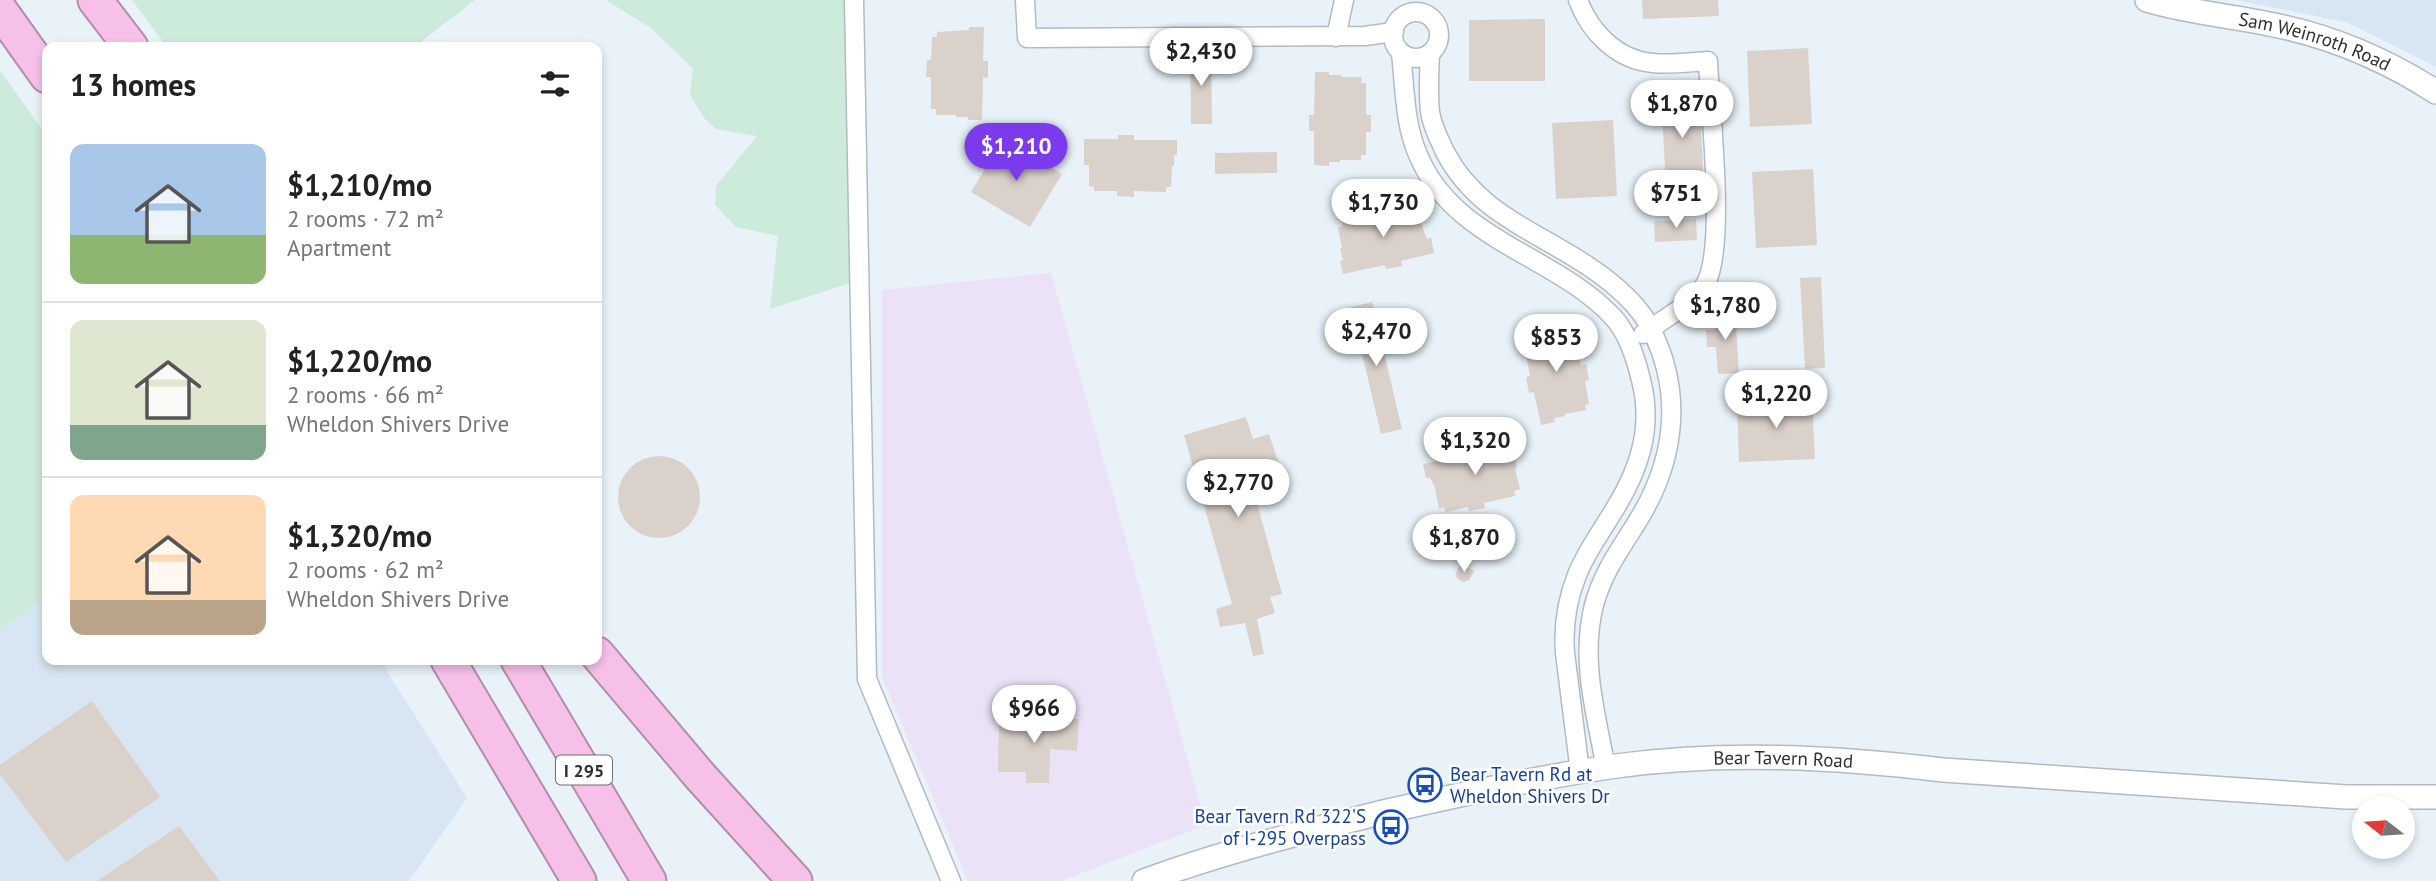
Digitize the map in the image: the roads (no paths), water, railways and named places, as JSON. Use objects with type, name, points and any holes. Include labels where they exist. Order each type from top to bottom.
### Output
[{"type":"highway","points":[[71,0],[101,42]]},
{"type":"highway","points":[[95,0],[127,42]]},
{"type":"highway","points":[[0,10],[42,69]]},
{"type":"highway","points":[[602,660],[700,776],[795,881]]},
{"type":"highway","points":[[451,665],[579,881]]},
{"type":"highway","name":"I 295","points":[[521,665],[649,881]]},
{"type":"street","points":[[854,0],[867,679],[951,881]]},
{"type":"street","points":[[1026,0],[1027,38],[1336,37],[1394,32]]},
{"type":"street","points":[[1336,37],[1344,0]]},
{"type":"street","points":[[1578,0],[1585,18],[1603,40],[1624,55],[1652,63],[1707,61],[1715,207],[1714,254],[1706,284],[1693,297],[1629,344]]},
{"type":"street","name":"Sam Weinroth Road","points":[[2147,0],[2275,25],[2329,40],[2390,65],[2436,92]]},
{"type":"street","points":[[1580,772],[1563,635],[1568,603],[1577,574],[1629,484],[1643,451],[1646,403],[1629,344],[1614,318],[1572,284],[1471,223],[1433,183],[1419,157],[1410,130],[1401,53],[1394,40],[1394,32],[1400,19],[1414,6],[1438,27],[1438,42],[1430,54],[1430,114],[1437,135],[1466,183],[1487,205],[1604,277],[1626,296],[1651,328],[1665,369],[1672,401],[1668,453],[1643,512],[1604,573],[1593,607],[1588,636],[1587,654],[1606,768]]},
{"type":"street","points":[[1401,53],[1415,58],[1430,54]]},
{"type":"street","name":"Bear Tavern Road","points":[[1144,881],[1228,853],[1436,800],[1580,772],[1682,760],[1812,758],[1943,770],[2346,797],[2436,797]]},
{"type":"place","name":"Bear Tavern Rd at Wheldon Shivers Dr","points":[[1425,785]]},
{"type":"place","name":"Bear Tavern Rd 322'S of I-295 Overpass","points":[[1391,827]]}]
